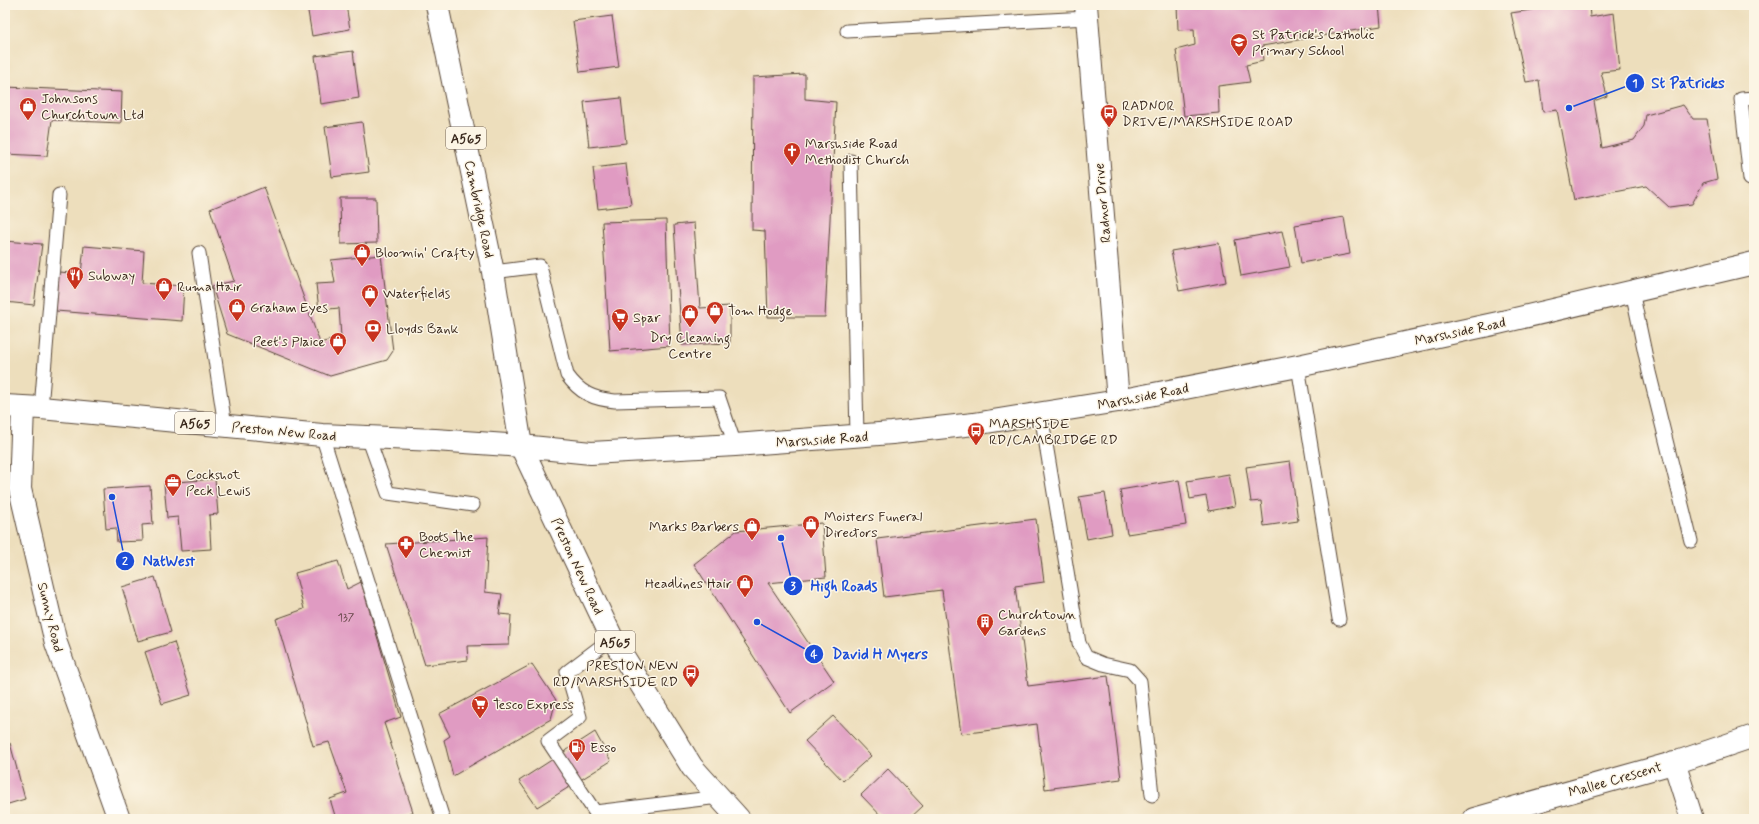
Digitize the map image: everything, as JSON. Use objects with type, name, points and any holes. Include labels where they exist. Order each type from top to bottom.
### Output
[{"type":"main road","name":"Cambridge Road","points":[[437,5],[493,272]]},
{"type":"main road","name":"Radnor Drive","points":[[1087,11],[1118,401]]},
{"type":"main road","name":"Marshside Road","points":[[521,446],[591,453],[735,445],[857,436],[966,425],[1041,414],[1118,401],[1298,366],[1754,263]]},
{"type":"main road","name":"Preston New Road","points":[[493,272],[521,446],[612,638],[692,767],[739,819]]},
{"type":"main road","name":"Preston New Road","points":[[23,407],[322,435],[435,440],[521,446]]},
{"type":"main road","name":"Sunny Road","points":[[23,407],[20,489],[56,643],[119,819]]},
{"type":"main road","name":"Mallee Crescent","points":[[1474,819],[1674,762],[1754,736]]},
{"type":"main road","points":[[1674,762],[1692,819]]},
{"type":"lane","points":[[847,31],[1087,11]]},
{"type":"lane","points":[[1754,98],[1741,99],[1750,179],[1754,178]]},
{"type":"lane","points":[[851,161],[857,436]]},
{"type":"lane","points":[[23,407],[59,196]]},
{"type":"lane","points":[[199,253],[226,426]]},
{"type":"lane","points":[[493,272],[540,266],[567,375],[575,386],[587,395],[601,400],[615,401],[719,398],[735,445]]},
{"type":"lane","points":[[1632,291],[1649,372],[1691,542]]},
{"type":"lane","points":[[1298,366],[1339,619]]},
{"type":"lane","points":[[1041,414],[1079,643],[1086,657],[1103,664],[1130,670],[1140,681],[1152,795]]},
{"type":"lane","points":[[322,435],[444,819]]},
{"type":"lane","points":[[368,437],[388,493],[473,505]]},
{"type":"lane","points":[[612,638],[567,672],[580,717],[548,741],[590,805],[595,812],[719,797]]},
{"type":"building","points":[[307,5],[346,5],[350,29],[312,36]]},
{"type":"building","points":[[1177,5],[1379,5],[1381,26],[1262,46],[1263,61],[1246,65],[1250,82],[1218,86],[1219,113],[1184,116],[1176,50],[1195,45],[1194,29],[1178,30]]},
{"type":"building","points":[[1564,5],[1589,5],[1590,17],[1614,13],[1620,70],[1601,72],[1607,96],[1594,101],[1602,148],[1634,140],[1644,126],[1646,115],[1683,105],[1693,119],[1707,119],[1717,179],[1703,183],[1692,204],[1669,207],[1646,186],[1574,200],[1557,110],[1543,112],[1539,80],[1526,82],[1511,13]]},
{"type":"building","points":[[612,16],[619,67],[580,72],[573,21]]},
{"type":"building","points":[[353,51],[359,98],[321,104],[315,56]]},
{"type":"building","name":"Marshside Road Methodist Church","points":[[805,74],[805,99],[836,102],[825,317],[768,317],[765,231],[752,230],[753,77]]},
{"type":"building","name":"Johnsons Churchtown Ltd","points":[[5,87],[122,92],[121,123],[52,120],[47,156],[5,154]]},
{"type":"building","points":[[621,98],[626,143],[589,147],[584,102]]},
{"type":"building","points":[[362,122],[369,172],[332,177],[325,127]]},
{"type":"building","points":[[626,164],[631,205],[598,209],[593,168]]},
{"type":"building","points":[[264,187],[320,343],[341,337],[339,308],[319,310],[316,284],[335,283],[331,260],[381,255],[393,351],[387,360],[330,376],[227,334],[212,286],[234,281],[210,209]]},
{"type":"building","points":[[340,198],[376,198],[377,243],[341,244]]},
{"type":"building","points":[[1344,217],[1350,254],[1301,263],[1295,225]]},
{"type":"building","points":[[666,220],[670,346],[610,351],[602,222]]},
{"type":"building","points":[[694,223],[700,308],[730,306],[730,343],[682,345],[674,225]]},
{"type":"building","points":[[1282,231],[1290,267],[1241,276],[1235,240]]},
{"type":"building","points":[[5,241],[42,244],[34,305],[5,302]]},
{"type":"building","points":[[1219,243],[1226,282],[1179,291],[1171,251]]},
{"type":"building","points":[[84,246],[144,251],[142,283],[184,286],[182,321],[56,311],[59,272],[81,274]]},
{"type":"building","points":[[1290,461],[1298,521],[1264,526],[1261,501],[1251,502],[1246,467]]},
{"type":"building","points":[[1229,474],[1235,506],[1209,511],[1206,496],[1190,499],[1187,481]]},
{"type":"building","points":[[215,479],[218,514],[209,515],[211,549],[181,551],[178,517],[167,518],[164,483]]},
{"type":"building","points":[[1179,480],[1186,525],[1127,534],[1120,490]]},
{"type":"building","points":[[150,486],[153,524],[142,525],[143,541],[117,542],[116,528],[106,529],[103,489]]},
{"type":"building","points":[[1105,493],[1112,534],[1087,539],[1079,497]]},
{"type":"building","name":"Churchtown Gardens","points":[[1036,519],[1044,582],[1015,586],[1028,686],[1108,676],[1121,779],[1045,789],[1037,724],[961,734],[942,590],[884,597],[877,539]]},
{"type":"building","points":[[822,523],[826,577],[768,583],[834,681],[790,713],[694,564],[736,531]]},
{"type":"building","points":[[488,537],[485,592],[502,594],[499,614],[511,615],[509,645],[467,646],[468,660],[425,665],[386,544]]},
{"type":"building","points":[[338,561],[347,589],[361,582],[401,717],[384,723],[413,812],[392,819],[336,819],[330,799],[347,793],[329,742],[313,746],[276,619],[304,609],[295,573]]},
{"type":"building","points":[[155,577],[171,632],[138,641],[122,587]]},
{"type":"building","points":[[174,642],[191,695],[162,704],[145,652]]},
{"type":"building","points":[[532,664],[556,700],[551,719],[453,776],[444,740],[450,736],[439,714]]},
{"type":"building","points":[[833,716],[871,756],[843,781],[805,741]]},
{"type":"building","points":[[595,732],[611,761],[537,807],[519,781]]},
{"type":"building","points":[[10,743],[25,799],[5,805],[5,745]]},
{"type":"building","points":[[888,769],[923,806],[909,819],[884,819],[861,795]]},
{"type":"place","name":"St Patrick's Catholic Primary School","points":[[1239,57]]},
{"type":"place","name":"St Patricks","points":[[1569,108]]},
{"type":"place","name":"Johnsons Churchtown Ltd","points":[[28,121]]},
{"type":"place","name":"RADNOR DRIVE/MARSHSIDE ROAD","points":[[1109,128]]},
{"type":"place","name":"Marshside Road Methodist Church","points":[[792,166]]},
{"type":"place","name":"Bloomin' Crafty","points":[[362,267]]},
{"type":"place","name":"Subway","points":[[75,290]]},
{"type":"place","name":"Ruma Hair","points":[[164,301]]},
{"type":"place","name":"Waterfields","points":[[370,308]]},
{"type":"place","name":"Graham Eyes","points":[[237,322]]},
{"type":"place","name":"Tom Hodge","points":[[715,325]]},
{"type":"place","name":"Dry Cleaning Centre","points":[[690,328]]},
{"type":"place","name":"Spar","points":[[620,332]]},
{"type":"place","name":"Lloyds Bank","points":[[373,343]]},
{"type":"place","name":"Peet's Plaice","points":[[338,356]]},
{"type":"place","name":"MARSHSIDE RD/CAMBRIDGE RD","points":[[976,446]]},
{"type":"place","name":"NatWest","points":[[112,497]]},
{"type":"place","name":"Cockshot Peck Lewis","points":[[173,497]]},
{"type":"place","name":"High Roads","points":[[781,538]]},
{"type":"place","name":"Moisters Funeral Directors","points":[[811,539]]},
{"type":"place","name":"Marks Barbers","points":[[752,541]]},
{"type":"place","name":"Boots The Chemist","points":[[406,559]]},
{"type":"place","name":"Headlines Hair","points":[[745,598]]},
{"type":"place","name":"David H Myers","points":[[757,622]]},
{"type":"place","name":"Churchtown Gardens","points":[[985,637]]},
{"type":"place","name":"PRESTON NEW RD/MARSHSIDE RD","points":[[691,688]]},
{"type":"place","name":"Tesco Express","points":[[480,719]]},
{"type":"place","name":"Esso","points":[[577,762]]}]
